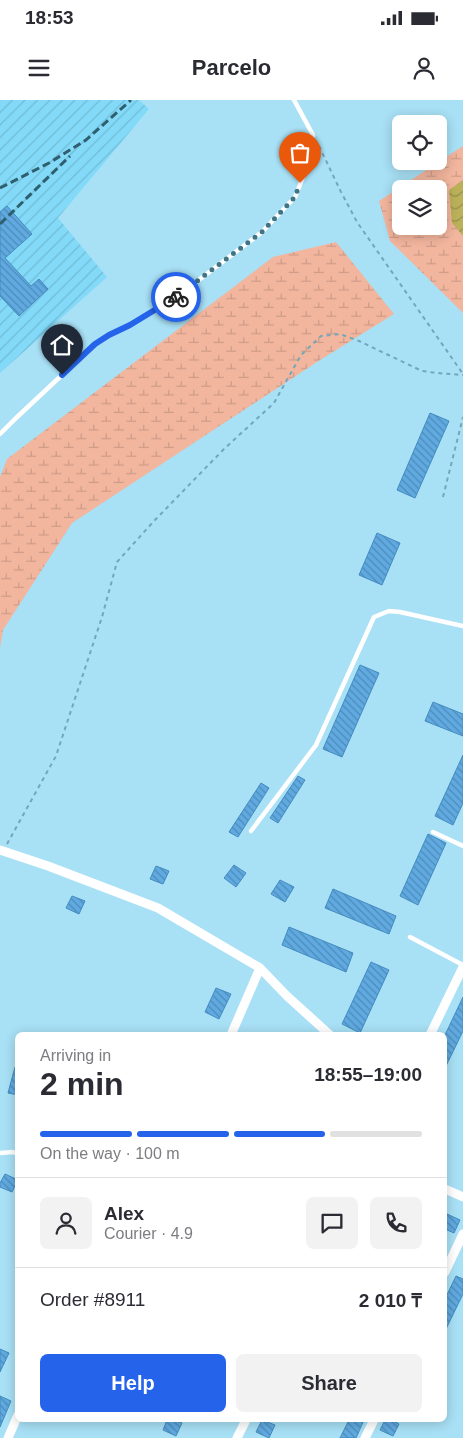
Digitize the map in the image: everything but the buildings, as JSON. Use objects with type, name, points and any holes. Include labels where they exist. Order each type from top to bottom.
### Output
[{"type":"street","points":[[1,851],[48,866],[158,908],[260,968],[286,996],[327,1032]]},
{"type":"street","points":[[431,1032],[463,966]]},
{"type":"street","points":[[232,1032],[260,968]]},
{"type":"street","points":[[447,1190],[463,1197]]},
{"type":"street","points":[[447,1268],[463,1234]]},
{"type":"street","points":[[8,1438],[15,1422]]},
{"type":"street","points":[[237,1438],[245,1422]]},
{"type":"street","points":[[365,1438],[373,1422]]},
{"type":"lane","points":[[0,434],[95,344],[180,295],[262,232],[295,197],[306,170],[313,135],[294,100]]},
{"type":"lane","points":[[251,832],[316,745],[374,617],[389,611],[400,612],[463,626]]},
{"type":"lane","points":[[433,832],[463,846]]},
{"type":"lane","points":[[410,937],[463,966]]},
{"type":"lane","points":[[0,1153],[15,1153]]},
{"type":"path","points":[[313,135],[357,222],[463,375]]},
{"type":"path","points":[[1,851],[56,756],[102,617],[117,562],[224,449],[274,403],[301,355],[321,336],[340,334],[360,341],[422,371],[463,375]]},
{"type":"path","points":[[444,498],[463,417]]},
{"type":"shaded area","points":[[0,100],[139,100],[149,109],[58,218],[107,277],[0,373]]},
{"type":"green space","points":[[463,146],[463,313],[390,241],[379,201],[392,192],[392,235],[447,235],[447,180],[411,180],[426,170],[447,170],[447,156]]},
{"type":"green space","points":[[336,242],[394,314],[320,360],[72,523],[3,630],[0,648],[0,477],[7,459],[273,257]]},
{"type":"water","points":[[463,180],[463,236],[452,223],[449,190]]},
{"type":"railway","points":[[0,188],[49,163],[86,140],[131,100]]},
{"type":"railway","points":[[0,224],[70,156]]},
{"type":"way so far","points":[[176,297],[262,232],[295,197],[300,183]]},
{"type":"route","points":[[62,375],[95,344],[176,297]]}]
